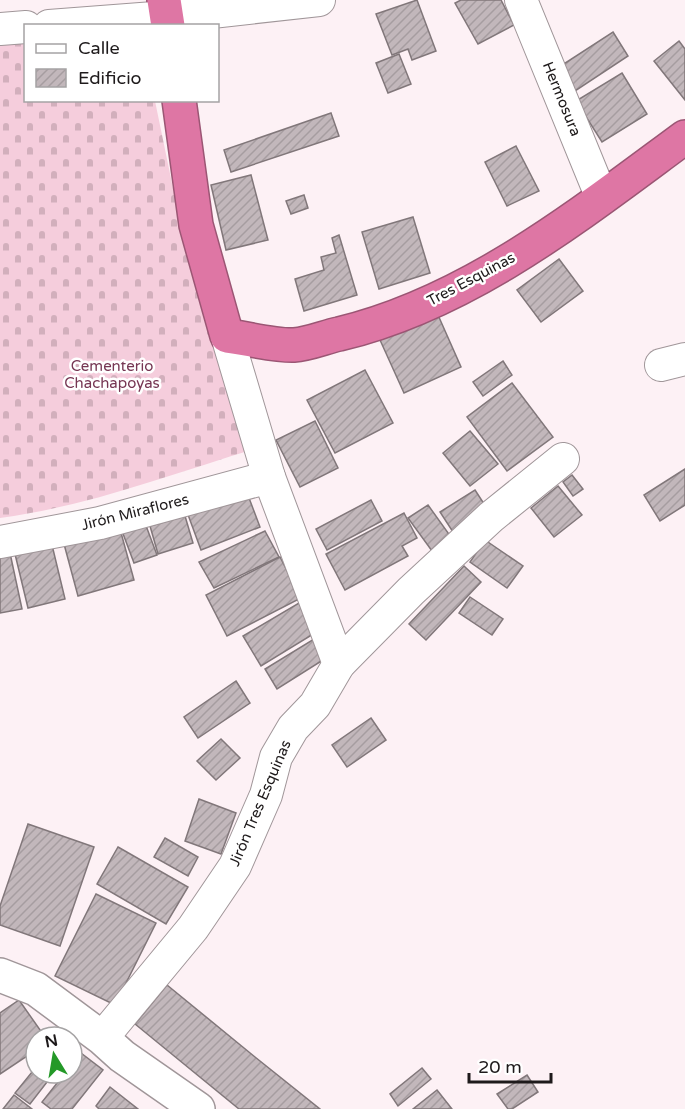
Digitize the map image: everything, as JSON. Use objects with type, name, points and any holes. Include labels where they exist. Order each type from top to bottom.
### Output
[{"type":"highway","points":[[179,102],[196,225],[226,336]]},
{"type":"highway","name":"Tres Esquinas","points":[[226,336],[294,345],[369,327],[433,302],[503,264],[602,198],[685,137]]},
{"type":"main road","points":[[0,975],[36,989],[102,1038],[122,1056],[198,1109]]},
{"type":"street","points":[[69,24],[319,0]]},
{"type":"street","name":"Hermosura","points":[[521,0],[602,198]]},
{"type":"street","points":[[0,29],[24,27]]},
{"type":"street","points":[[226,336],[269,477],[339,664]]},
{"type":"street","name":"Jirón Tres Esquinas","points":[[102,1038],[193,928],[235,866],[266,795],[276,757],[292,728],[315,705],[339,664],[411,591],[491,517],[563,459]]},
{"type":"street","name":"Jirón Miraflores","points":[[0,542],[100,523],[269,477]]},
{"type":"green space","name":"Cementerio Chachapoyas","points":[[24,33],[24,102],[155,102],[187,256],[264,446],[100,497],[34,513],[0,518],[0,36]]},
{"type":"building","points":[[417,0],[436,51],[412,60],[408,49],[392,55],[376,14]]},
{"type":"building","points":[[461,0],[501,0],[514,25],[478,44],[455,3]]},
{"type":"building","points":[[613,32],[628,56],[572,93],[556,69]]},
{"type":"building","points":[[679,41],[685,49],[685,100],[654,61]]},
{"type":"building","points":[[399,54],[411,84],[388,93],[376,63]]},
{"type":"building","points":[[622,73],[647,114],[602,142],[576,101]]},
{"type":"building","points":[[331,113],[339,136],[231,172],[224,150]]},
{"type":"building","points":[[516,146],[539,191],[507,206],[485,162]]},
{"type":"building","points":[[251,175],[268,240],[226,250],[211,185]]},
{"type":"building","points":[[304,195],[308,208],[291,214],[286,201]]},
{"type":"building","points":[[413,217],[430,273],[379,289],[362,232]]},
{"type":"building","points":[[339,235],[357,295],[304,311],[295,279],[324,270],[321,257],[336,253],[332,238]]},
{"type":"building","points":[[559,259],[583,291],[541,322],[517,290]]},
{"type":"building","points":[[438,315],[461,367],[404,393],[380,340]]},
{"type":"building","points":[[503,361],[512,375],[483,396],[473,382]]},
{"type":"building","points":[[365,370],[393,423],[335,453],[307,400]]},
{"type":"building","points":[[512,383],[553,437],[507,471],[467,417]]},
{"type":"building","points":[[315,421],[338,468],[300,487],[276,440]]},
{"type":"building","points":[[470,431],[498,464],[470,486],[443,453]]},
{"type":"building","points":[[685,469],[685,505],[660,521],[644,495]]},
{"type":"building","points":[[572,475],[583,489],[573,496],[563,482]]},
{"type":"building","points":[[558,486],[582,515],[554,537],[531,508]]},
{"type":"building","points":[[246,490],[260,527],[201,550],[187,512]]},
{"type":"building","points":[[475,490],[488,510],[453,532],[440,512]]},
{"type":"building","points":[[371,500],[382,521],[327,550],[316,529]]},
{"type":"building","points":[[428,505],[451,537],[432,551],[408,518]]},
{"type":"building","points":[[404,513],[417,538],[402,546],[408,556],[345,590],[326,554]]},
{"type":"building","points":[[142,515],[157,555],[134,563],[119,523]]},
{"type":"building","points":[[185,516],[193,543],[158,554],[150,526]]},
{"type":"building","points":[[120,529],[134,580],[78,596],[64,544]]},
{"type":"building","points":[[265,531],[279,557],[214,588],[199,562]]},
{"type":"building","points":[[485,540],[523,566],[507,588],[470,562]]},
{"type":"building","points":[[52,545],[65,599],[28,608],[15,554]]},
{"type":"building","points":[[10,553],[22,609],[0,613],[0,556]]},
{"type":"building","points":[[280,557],[301,598],[227,636],[206,595]]},
{"type":"building","points":[[464,566],[481,582],[426,640],[409,624]]},
{"type":"building","points":[[470,597],[503,619],[492,635],[459,613]]},
{"type":"building","points":[[299,603],[315,633],[261,666],[243,636]]},
{"type":"building","points":[[319,636],[331,655],[277,689],[265,669]]},
{"type":"building","points":[[236,681],[250,703],[198,738],[184,717]]},
{"type":"building","points":[[371,718],[386,740],[347,767],[332,745]]},
{"type":"building","points":[[221,739],[240,758],[216,780],[197,761]]},
{"type":"building","points":[[199,799],[236,813],[221,854],[185,841]]},
{"type":"building","points":[[28,824],[94,847],[60,946],[0,925],[0,906]]},
{"type":"building","points":[[165,838],[198,857],[188,876],[154,857]]},
{"type":"building","points":[[118,847],[188,887],[166,924],[97,884]]},
{"type":"building","points":[[96,894],[156,923],[115,1005],[55,976]]},
{"type":"building","points":[[167,985],[320,1109],[239,1109],[135,1024]]},
{"type":"building","points":[[19,1000],[37,1025],[24,1025],[24,1058],[0,1074],[0,1013]]},
{"type":"building","points":[[84,1055],[103,1070],[72,1109],[51,1109],[42,1102],[55,1085],[84,1085]]},
{"type":"building","points":[[422,1068],[431,1079],[398,1106],[390,1094]]},
{"type":"building","points":[[527,1075],[538,1092],[512,1109],[508,1109],[497,1094]]},
{"type":"building","points":[[24,1082],[24,1085],[45,1085],[30,1104],[15,1093]]},
{"type":"building","points":[[110,1087],[138,1109],[99,1109],[96,1106]]},
{"type":"building","points":[[437,1090],[452,1109],[413,1109]]},
{"type":"building","points":[[14,1095],[32,1109],[3,1109]]}]
